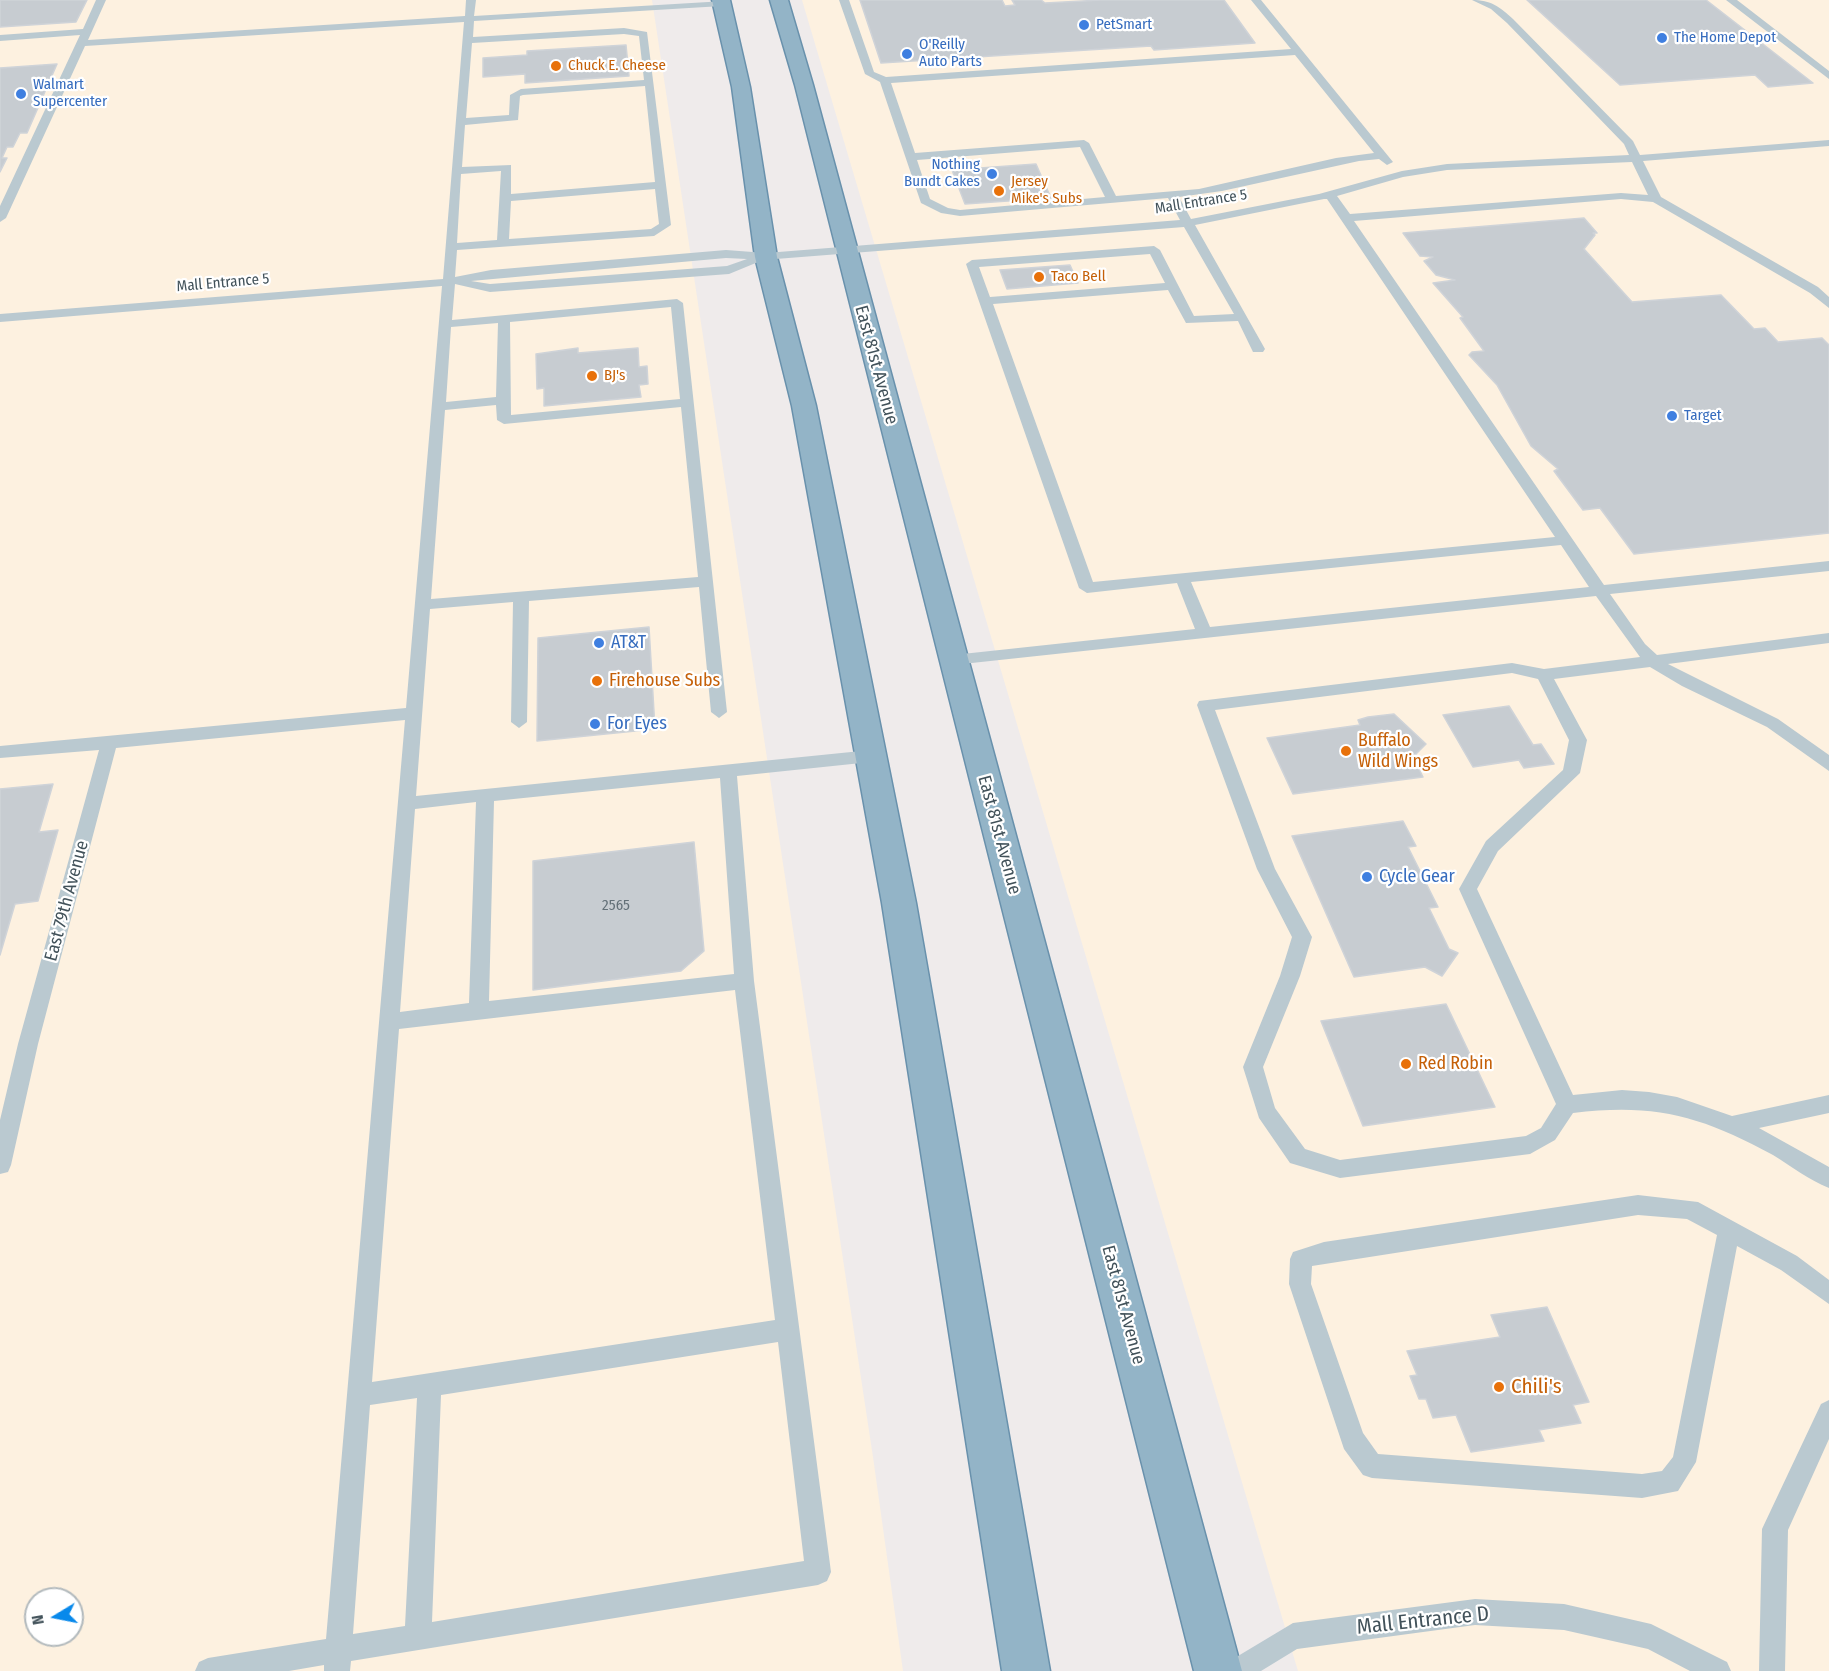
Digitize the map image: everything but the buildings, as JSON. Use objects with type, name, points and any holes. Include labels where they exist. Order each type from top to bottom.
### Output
[{"type":"highway","name":"East 81st Avenue","points":[[779,0],[1218,1671]]},
{"type":"highway","points":[[721,1],[741,87],[766,257],[804,406],[899,903],[1026,1671]]},
{"type":"lane","points":[[0,218],[101,0]]},
{"type":"lane","points":[[338,1660],[471,0]]},
{"type":"lane","points":[[844,0],[870,74],[885,80],[1297,52]]},
{"type":"lane","points":[[1257,0],[1396,175]]},
{"type":"lane","points":[[1477,0],[1494,7],[1573,83],[1629,143],[1656,199]]},
{"type":"lane","points":[[1731,0],[1829,76]]},
{"type":"lane","points":[[82,43],[721,1]]},
{"type":"lane","points":[[0,38],[87,32]]},
{"type":"lane","points":[[451,247],[654,232],[665,225],[644,34],[640,32],[469,40]]},
{"type":"lane","points":[[885,80],[926,201],[945,212],[960,213],[1233,187],[1324,164],[1382,155]]},
{"type":"lane","points":[[460,122],[514,118],[515,95],[521,92],[649,83]]},
{"type":"lane","points":[[911,157],[1084,143],[1112,199]]},
{"type":"lane","name":"Mall Entrance 5","points":[[0,318],[448,282],[490,288],[729,270],[766,257],[1187,223],[1330,194],[1396,175],[1447,167],[1638,158],[1829,143]]},
{"type":"lane","points":[[456,171],[507,167],[502,243]]},
{"type":"lane","points":[[505,198],[661,185]]},
{"type":"lane","points":[[1171,194],[1258,349]]},
{"type":"lane","points":[[1330,194],[1639,648],[1666,670],[1748,708],[1775,724],[1810,746],[1829,765]]},
{"type":"lane","points":[[1346,218],[1621,196],[1656,199],[1814,290],[1829,304]]},
{"type":"lane","points":[[1242,317],[1190,320],[1154,250],[972,264],[1087,588],[1567,540]]},
{"type":"lane","points":[[985,301],[1173,286]]},
{"type":"lane","points":[[445,324],[677,303],[719,712]]},
{"type":"lane","points":[[504,318],[504,420],[688,402]]},
{"type":"lane","points":[[438,407],[503,400]]},
{"type":"lane","points":[[953,660],[1829,566]]},
{"type":"lane","points":[[1182,578],[1205,633]]},
{"type":"lane","points":[[422,605],[706,581]]},
{"type":"lane","points":[[519,722],[521,597]]},
{"type":"lane","points":[[1567,1105],[1548,1134],[1530,1145],[1340,1169],[1298,1156],[1266,1112],[1253,1067],[1290,976],[1302,936],[1266,869],[1205,705],[1512,668],[1544,675],[1653,659],[1829,638]]},
{"type":"lane","points":[[1544,675],[1578,740],[1571,773],[1492,846],[1468,889],[1567,1105]]},
{"type":"lane","points":[[0,752],[413,713]]},
{"type":"lane","name":"East 79th Avenue","points":[[0,1165],[28,1044],[109,743]]},
{"type":"lane","points":[[407,803],[871,756]]},
{"type":"lane","points":[[208,1671],[338,1660],[418,1635],[818,1572],[744,981],[728,770]]},
{"type":"lane","points":[[479,1010],[485,795]]},
{"type":"lane","points":[[390,1022],[744,981]]},
{"type":"lane","points":[[1567,1105],[1623,1099],[1696,1110],[1783,1149],[1829,1178]]},
{"type":"lane","points":[[1730,1125],[1829,1104]]},
{"type":"lane","points":[[1730,1231],[1684,1462],[1670,1482],[1642,1486],[1372,1466],[1353,1440],[1300,1284],[1301,1259],[1324,1252],[1638,1205],[1690,1209],[1789,1263],[1829,1293]]},
{"type":"lane","points":[[359,1395],[788,1329]]},
{"type":"lane","points":[[418,1635],[430,1385]]},
{"type":"lane","points":[[1772,1671],[1775,1529],[1829,1412]]},
{"type":"lane","name":"Mall Entrance D","points":[[1237,1671],[1293,1636],[1475,1612],[1564,1617],[1652,1637],[1718,1671]]},
{"type":"shaded area","points":[[0,0],[652,0],[873,1457],[903,1671],[0,1671]]},
{"type":"shaded area","points":[[802,0],[1829,0],[1829,1671],[1298,1671]]},
{"type":"place","name":"PetSmart","points":[[1084,25]]},
{"type":"place","name":"The Home Depot","points":[[1662,38]]},
{"type":"place","name":"O'Reilly Auto Parts","points":[[907,54]]},
{"type":"place","name":"Chuck E. Cheese","points":[[556,66]]},
{"type":"place","name":"Walmart Supercenter","points":[[21,94]]},
{"type":"place","name":"Nothing Bundt Cakes","points":[[992,174]]},
{"type":"place","name":"Jersey Mike's Subs","points":[[999,191]]},
{"type":"place","name":"Taco Bell","points":[[1039,277]]},
{"type":"place","name":"BJ's","points":[[592,376]]},
{"type":"place","name":"Target","points":[[1672,416]]},
{"type":"place","name":"AT&T","points":[[599,643]]},
{"type":"place","name":"Firehouse Subs","points":[[597,681]]},
{"type":"place","name":"For Eyes","points":[[595,724]]},
{"type":"place","name":"Buffalo Wild Wings","points":[[1346,751]]},
{"type":"place","name":"Cycle Gear","points":[[1367,877]]},
{"type":"place","name":"Red Robin","points":[[1406,1064]]},
{"type":"place","name":"Chili's","points":[[1499,1387]]}]
